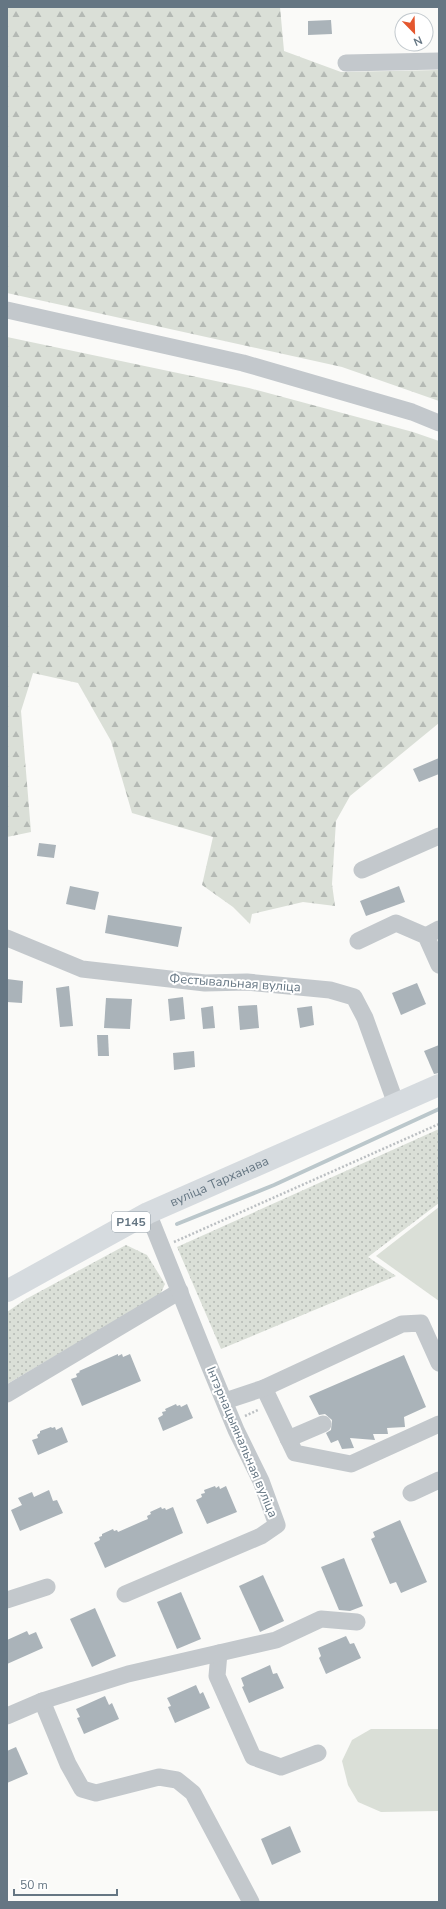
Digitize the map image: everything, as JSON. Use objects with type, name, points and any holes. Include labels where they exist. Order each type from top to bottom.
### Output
[{"type":"main road","name":"вуліца Тарханава","points":[[7,1291],[148,1213],[439,1085]]},
{"type":"street","points":[[346,63],[439,61]]},
{"type":"street","points":[[7,310],[243,363],[412,412],[439,423]]},
{"type":"street","points":[[362,870],[439,836]]},
{"type":"street","points":[[358,941],[396,922],[432,932],[439,965]]},
{"type":"street","name":"Фестывальная вуліца","points":[[7,938],[82,969],[206,983],[247,982],[330,990],[354,997],[365,1018],[396,1104]]},
{"type":"street","name":"Інтэрнацыянальная вуліца","points":[[125,1594],[261,1536],[277,1525],[261,1481],[209,1365],[163,1247],[148,1213]]},
{"type":"street","points":[[7,1394],[180,1291]]},
{"type":"street","points":[[225,1401],[264,1388],[402,1324],[421,1324],[439,1363]]},
{"type":"street","points":[[264,1388],[295,1453],[351,1464],[439,1424]]},
{"type":"street","points":[[288,1439],[323,1424]]},
{"type":"street","points":[[411,1493],[439,1480]]},
{"type":"street","points":[[7,1600],[47,1587]]},
{"type":"street","points":[[7,1716],[42,1701],[128,1674],[276,1640],[321,1619],[357,1622]]},
{"type":"street","points":[[219,1653],[217,1676],[252,1757],[281,1767],[318,1753]]},
{"type":"street","points":[[42,1701],[68,1764],[82,1789],[96,1793],[159,1777],[177,1780],[193,1793],[251,1902]]},
{"type":"path","points":[[163,1247],[439,1124]]},
{"type":"path","points":[[233,1421],[272,1405]]},
{"type":"green space","points":[[7,7],[280,7],[284,51],[341,72],[439,70],[439,401],[342,367],[7,293]]},
{"type":"green space","points":[[7,337],[249,388],[413,432],[439,441],[439,723],[350,796],[336,821],[332,884],[335,906],[303,902],[252,914],[250,924],[233,907],[202,885],[213,837],[132,813],[111,741],[78,683],[33,673],[21,711],[31,832],[7,837]]},
{"type":"green space","points":[[439,1129],[439,1203],[368,1257],[396,1276],[221,1349],[177,1247]]},
{"type":"green space","points":[[439,1207],[439,1301],[376,1256]]},
{"type":"green space","points":[[126,1245],[147,1255],[165,1284],[160,1295],[7,1384],[7,1312],[26,1299]]},
{"type":"green space","points":[[371,1729],[439,1729],[439,1811],[381,1812],[358,1802],[348,1785],[342,1761],[352,1740]]},
{"type":"building","points":[[331,20],[332,34],[308,35],[308,21]]},
{"type":"building","points":[[439,758],[439,774],[419,782],[413,769]]},
{"type":"building","points":[[39,843],[56,845],[54,858],[37,856]]},
{"type":"building","points":[[70,886],[99,892],[95,910],[66,904]]},
{"type":"building","points":[[399,886],[405,902],[366,916],[360,901]]},
{"type":"building","points":[[108,915],[182,927],[178,947],[105,933]]},
{"type":"building","points":[[7,979],[23,981],[22,1003],[7,1002]]},
{"type":"building","points":[[417,983],[426,1004],[401,1015],[392,993]]},
{"type":"building","points":[[69,986],[73,1026],[60,1027],[56,988]]},
{"type":"building","points":[[183,997],[185,1019],[170,1021],[168,999]]},
{"type":"building","points":[[106,998],[132,999],[130,1029],[104,1028]]},
{"type":"building","points":[[257,1005],[259,1028],[240,1030],[238,1006]]},
{"type":"building","points":[[213,1006],[215,1028],[203,1029],[201,1008]]},
{"type":"building","points":[[312,1006],[314,1025],[300,1028],[297,1008]]},
{"type":"building","points":[[97,1035],[108,1035],[109,1056],[98,1056]]},
{"type":"building","points":[[439,1045],[439,1073],[434,1074],[424,1051]]},
{"type":"building","points":[[194,1051],[195,1067],[174,1070],[173,1053]]},
{"type":"building","points":[[118,1354],[118,1356],[122,1354],[123,1357],[130,1354],[141,1381],[82,1406],[71,1379],[77,1377],[76,1374],[80,1372],[79,1371]]},
{"type":"building","points":[[404,1355],[426,1407],[404,1417],[405,1427],[387,1428],[388,1434],[373,1434],[375,1440],[350,1438],[354,1448],[342,1449],[338,1440],[331,1443],[326,1433],[331,1430],[332,1420],[325,1414],[319,1415],[309,1396]]},
{"type":"building","points":[[176,1404],[177,1406],[180,1405],[181,1407],[187,1404],[193,1418],[163,1431],[158,1418],[163,1415],[162,1412],[166,1411],[165,1409]]},
{"type":"building","points":[[55,1427],[56,1430],[62,1427],[68,1442],[38,1455],[32,1440],[38,1438],[37,1435],[40,1431]]},
{"type":"building","points":[[215,1486],[216,1488],[219,1486],[220,1489],[226,1486],[237,1512],[207,1524],[196,1500],[202,1497],[201,1494],[205,1493],[204,1490]]},
{"type":"building","points":[[49,1490],[53,1501],[57,1500],[63,1513],[20,1531],[11,1510],[22,1505],[18,1498],[32,1492],[34,1497]]},
{"type":"building","points":[[161,1507],[162,1509],[165,1508],[166,1510],[173,1507],[183,1533],[105,1568],[94,1543],[100,1540],[99,1537],[113,1529],[114,1531],[117,1530],[118,1532],[148,1519],[147,1516],[151,1514],[150,1512]]},
{"type":"building","points":[[400,1520],[427,1582],[401,1593],[396,1582],[390,1584],[371,1539],[375,1537],[373,1532]]},
{"type":"building","points":[[344,1558],[363,1606],[350,1611],[339,1610],[321,1567]]},
{"type":"building","points":[[263,1575],[284,1621],[260,1632],[239,1586]]},
{"type":"building","points":[[181,1592],[201,1639],[177,1649],[157,1602]]},
{"type":"building","points":[[95,1608],[116,1656],[92,1667],[70,1619]]},
{"type":"building","points":[[27,1631],[29,1635],[36,1632],[43,1648],[7,1664],[7,1640]]},
{"type":"building","points":[[346,1636],[350,1644],[354,1643],[361,1658],[326,1674],[319,1658],[321,1656],[318,1648]]},
{"type":"building","points":[[270,1665],[273,1674],[277,1673],[284,1688],[249,1703],[242,1687],[244,1686],[241,1678]]},
{"type":"building","points":[[196,1685],[200,1694],[203,1692],[210,1708],[175,1723],[168,1707],[171,1706],[167,1698]]},
{"type":"building","points":[[105,1696],[109,1705],[112,1703],[119,1719],[84,1734],[77,1718],[80,1717],[76,1709]]},
{"type":"building","points":[[16,1747],[28,1774],[7,1783],[7,1751]]},
{"type":"building","points":[[290,1826],[301,1852],[272,1865],[261,1839]]},
{"type":"waterway","points":[[177,1224],[274,1185],[439,1109]]}]
